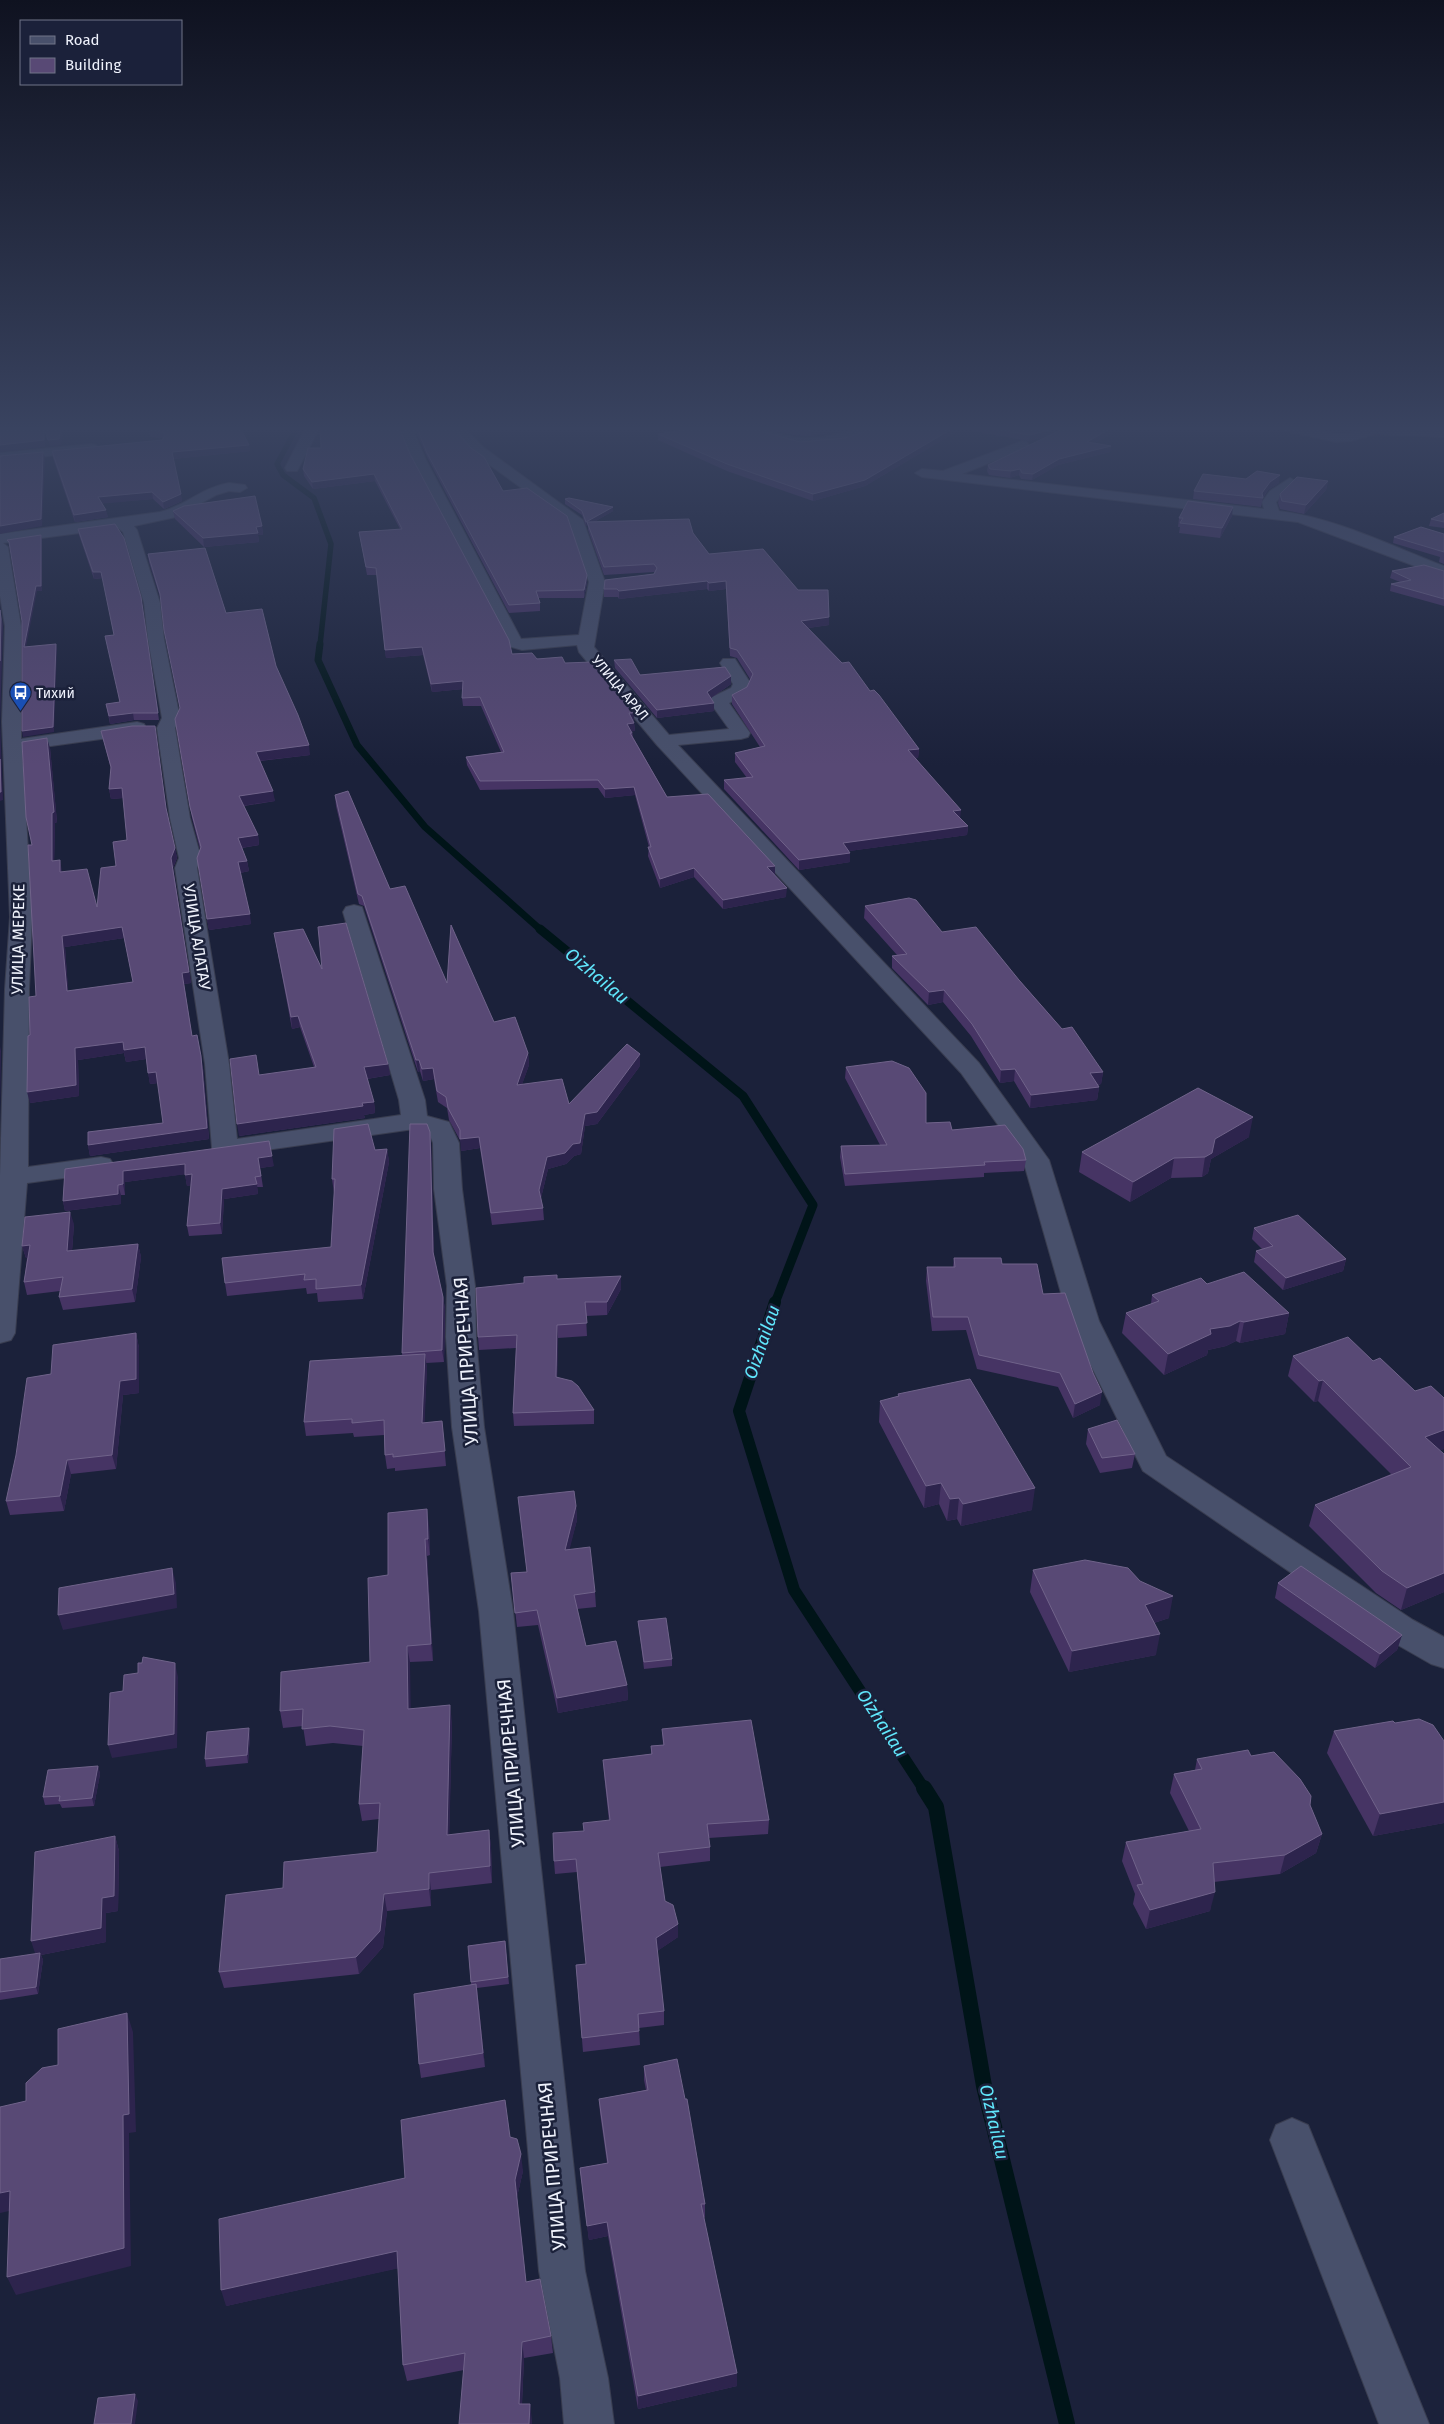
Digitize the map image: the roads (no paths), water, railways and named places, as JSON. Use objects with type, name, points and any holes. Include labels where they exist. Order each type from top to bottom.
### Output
[{"type":"street","name":"УЛИЦА АЛАТАУ","points":[[131,540],[152,603],[156,639],[171,718],[166,728],[180,818],[190,858],[186,868],[187,878],[218,1064],[215,1149],[415,1121]]},
{"type":"street","points":[[462,540],[514,642],[522,645],[587,640]]},
{"type":"street","name":"УЛИЦА АРАЛ","points":[[583,540],[597,582],[585,648],[664,740]]},
{"type":"street","points":[[1363,540],[1444,572]]},
{"type":"street","points":[[1394,546],[1444,560]]},
{"type":"street","name":"УЛИЦА МЕРЕКЕ","points":[[0,547],[13,626],[8,739],[21,917],[0,1333]]},
{"type":"street","points":[[597,582],[614,580]]},
{"type":"street","points":[[664,740],[741,733],[718,701],[739,691],[742,684],[729,663]]},
{"type":"street","points":[[8,739],[134,728],[166,728]]},
{"type":"street","points":[[664,740],[970,1068],[1036,1160],[1084,1322],[1154,1463],[1401,1630],[1444,1654]]},
{"type":"street","points":[[354,912],[412,1100],[415,1121]]},
{"type":"street","name":"УЛИЦА ПРИРЕЧНАЯ","points":[[415,1121],[440,1128],[446,1143],[448,1189],[461,1286],[461,1337],[468,1427],[496,1611],[562,2271],[584,2378],[589,2424]]},
{"type":"street","points":[[9,1172],[129,1161]]},
{"type":"street","points":[[1292,2140],[1404,2424]]},
{"type":"waterway","name":"Oizhailau","points":[[320,645],[331,544],[330,540]]},
{"type":"waterway","name":"Oizhailau","points":[[320,644],[318,660],[357,745],[425,827],[542,931]]},
{"type":"waterway","name":"Oizhailau","points":[[540,929],[743,1096],[813,1205],[775,1303]]},
{"type":"waterway","name":"Oizhailau","points":[[775,1302],[739,1411],[794,1590],[924,1789]]},
{"type":"waterway","name":"Oizhailau","points":[[924,1788],[936,1807],[984,2086],[1067,2424]]},
{"type":"place","name":"Тихий","points":[[20,712]]}]
